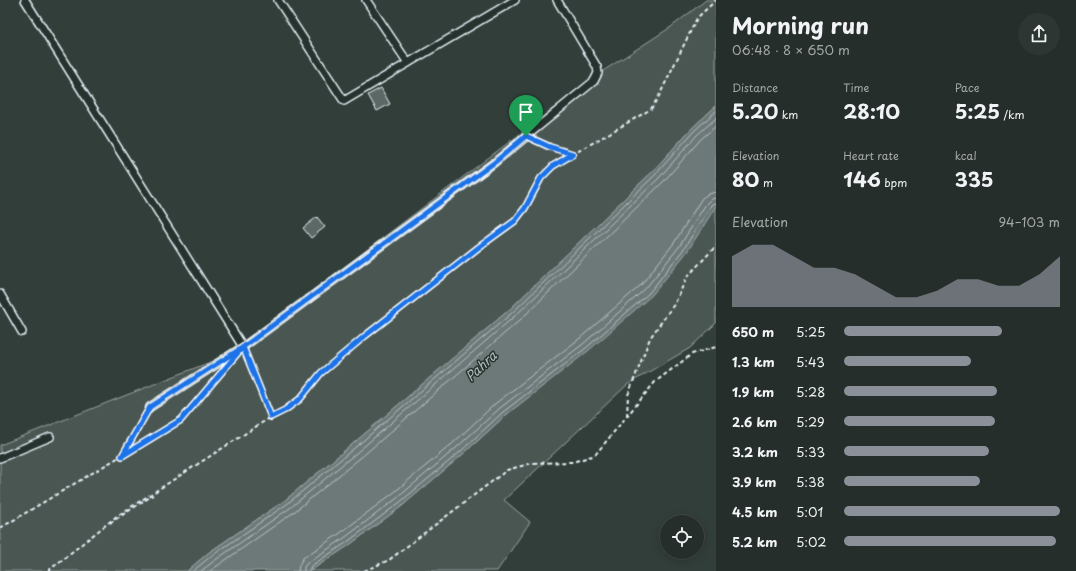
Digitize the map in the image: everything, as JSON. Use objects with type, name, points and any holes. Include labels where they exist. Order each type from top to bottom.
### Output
[{"type":"lane","points":[[25,0],[243,347]]},
{"type":"lane","points":[[278,0],[344,101],[515,0]]},
{"type":"lane","points":[[366,0],[408,63]]},
{"type":"lane","points":[[150,407],[243,347],[495,162],[594,81],[598,73],[597,67],[557,0]]},
{"type":"lane","points":[[0,294],[22,332]]},
{"type":"lane","points":[[0,458],[50,437]]},
{"type":"path","points":[[48,571],[117,516],[300,399],[321,373],[365,336],[479,247],[515,221],[525,208],[541,178],[553,166],[651,109],[660,96],[697,18],[716,0]]},
{"type":"path","points":[[526,136],[550,147],[573,154]]},
{"type":"path","points":[[626,416],[628,395],[650,338],[675,303],[687,277],[716,246]]},
{"type":"path","points":[[243,347],[271,417]]},
{"type":"path","points":[[364,571],[389,560],[507,470],[532,463],[573,462],[595,455],[655,382],[692,354],[716,347]]},
{"type":"path","points":[[0,527],[181,420],[224,369]]},
{"type":"path","points":[[122,456],[150,407]]},
{"type":"shaded area","points":[[706,0],[716,0],[716,106],[691,129],[652,172],[510,309],[284,501],[208,553],[187,571],[0,571],[0,445],[228,355],[603,71],[671,27]]},
{"type":"shaded area","points":[[716,206],[716,323],[690,348],[628,384],[504,500],[530,522],[497,571],[310,571],[348,546],[402,506],[506,415],[547,382]]},
{"type":"water","name":"Pahra","points":[[716,106],[716,206],[687,252],[652,295],[588,351],[506,415],[402,506],[348,546],[310,571],[187,571],[208,553],[284,501],[510,309],[652,172],[691,129]]},
{"type":"building","points":[[381,88],[390,104],[377,111],[368,95]]},
{"type":"building","points":[[317,217],[325,227],[311,238],[303,228]]},
{"type":"route","points":[[526,136],[495,162],[243,347],[150,407],[122,456],[181,420],[243,347],[271,417],[285,410],[300,399],[321,373],[365,336],[479,247],[515,221],[525,208],[541,178],[553,166],[573,154],[550,147],[526,136]]}]
